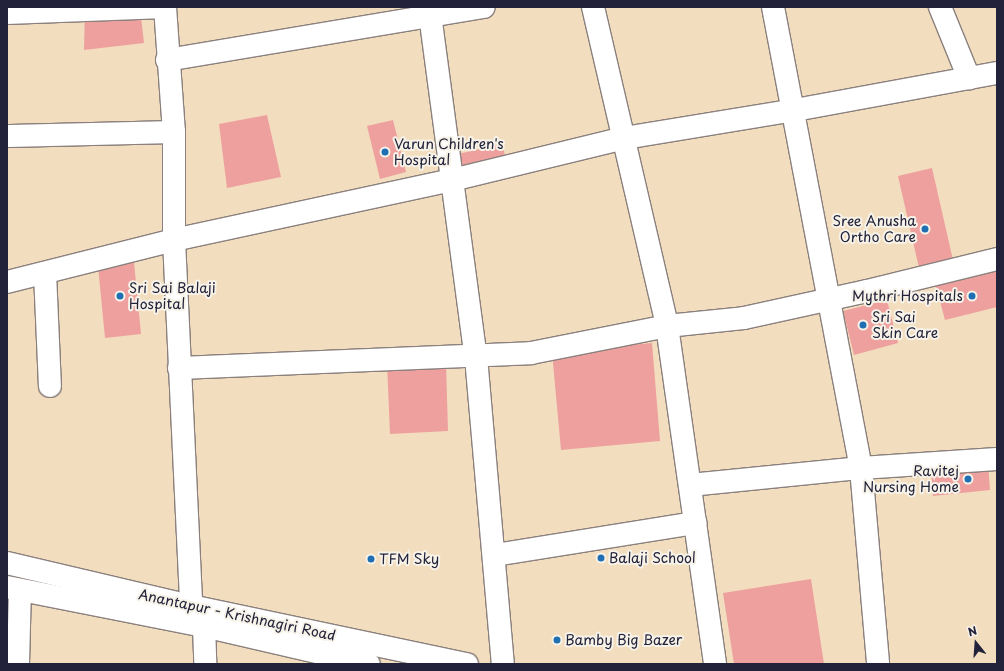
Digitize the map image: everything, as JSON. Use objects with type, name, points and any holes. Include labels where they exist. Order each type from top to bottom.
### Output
[{"type":"street","points":[[7,13],[166,7],[167,60],[174,132],[174,240],[179,368],[192,606]]},
{"type":"street","points":[[167,60],[429,12],[484,7]]},
{"type":"street","points":[[593,7],[667,326],[715,664]]},
{"type":"street","points":[[773,7],[795,110],[828,300],[861,468],[878,664]]},
{"type":"street","points":[[940,7],[969,78]]},
{"type":"street","points":[[429,12],[476,357],[495,555],[503,664]]},
{"type":"street","points":[[7,282],[174,240],[452,180],[624,138],[795,110],[997,73]]},
{"type":"street","points":[[7,136],[174,132]]},
{"type":"street","points":[[179,368],[476,357],[531,353],[667,326],[744,318],[828,300],[997,258]]},
{"type":"street","points":[[45,273],[50,386]]},
{"type":"street","points":[[690,485],[861,468],[997,459]]},
{"type":"street","points":[[495,555],[695,523]]},
{"type":"street","name":"Anantapur - Krishnagiri Road","points":[[7,563],[192,606],[467,664]]},
{"type":"street","points":[[14,589],[18,664]]},
{"type":"street","name":"Anantapur - Krishnagiri Road","points":[[14,589],[204,626],[369,664]]},
{"type":"street","points":[[204,626],[205,664]]},
{"type":"building","points":[[140,8],[144,43],[84,50],[85,10]]},
{"type":"building","points":[[267,115],[281,177],[227,188],[219,124]]},
{"type":"building","points":[[393,120],[406,172],[380,179],[367,126]]},
{"type":"building","points":[[502,144],[509,171],[464,181],[458,154]]},
{"type":"building","points":[[932,168],[953,260],[919,268],[898,176]]},
{"type":"building","points":[[134,262],[141,334],[105,338],[98,266]]},
{"type":"building","points":[[997,271],[997,307],[945,320],[936,286]]},
{"type":"building","points":[[887,300],[898,343],[854,355],[843,311]]},
{"type":"building","points":[[652,343],[660,441],[561,450],[552,352]]},
{"type":"building","points":[[387,363],[446,363],[448,431],[390,434]]},
{"type":"building","points":[[988,464],[990,490],[933,496],[931,469]]},
{"type":"building","points":[[811,579],[824,664],[734,664],[723,593]]},
{"type":"place","name":"Varun Children's Hospital","points":[[385,152]]},
{"type":"place","name":"Sree Anusha Ortho Care","points":[[925,229]]},
{"type":"place","name":"Sri Sai Balaji Hospital","points":[[120,296]]},
{"type":"place","name":"Mythri Hospitals","points":[[972,296]]},
{"type":"place","name":"Sri Sai Skin Care","points":[[863,325]]},
{"type":"place","name":"Ravitej Nursing Home","points":[[968,479]]},
{"type":"place","name":"Balaji School","points":[[601,558]]},
{"type":"place","name":"TFM Sky","points":[[371,559]]},
{"type":"place","name":"Bamby Big Bazer","points":[[557,640]]}]
